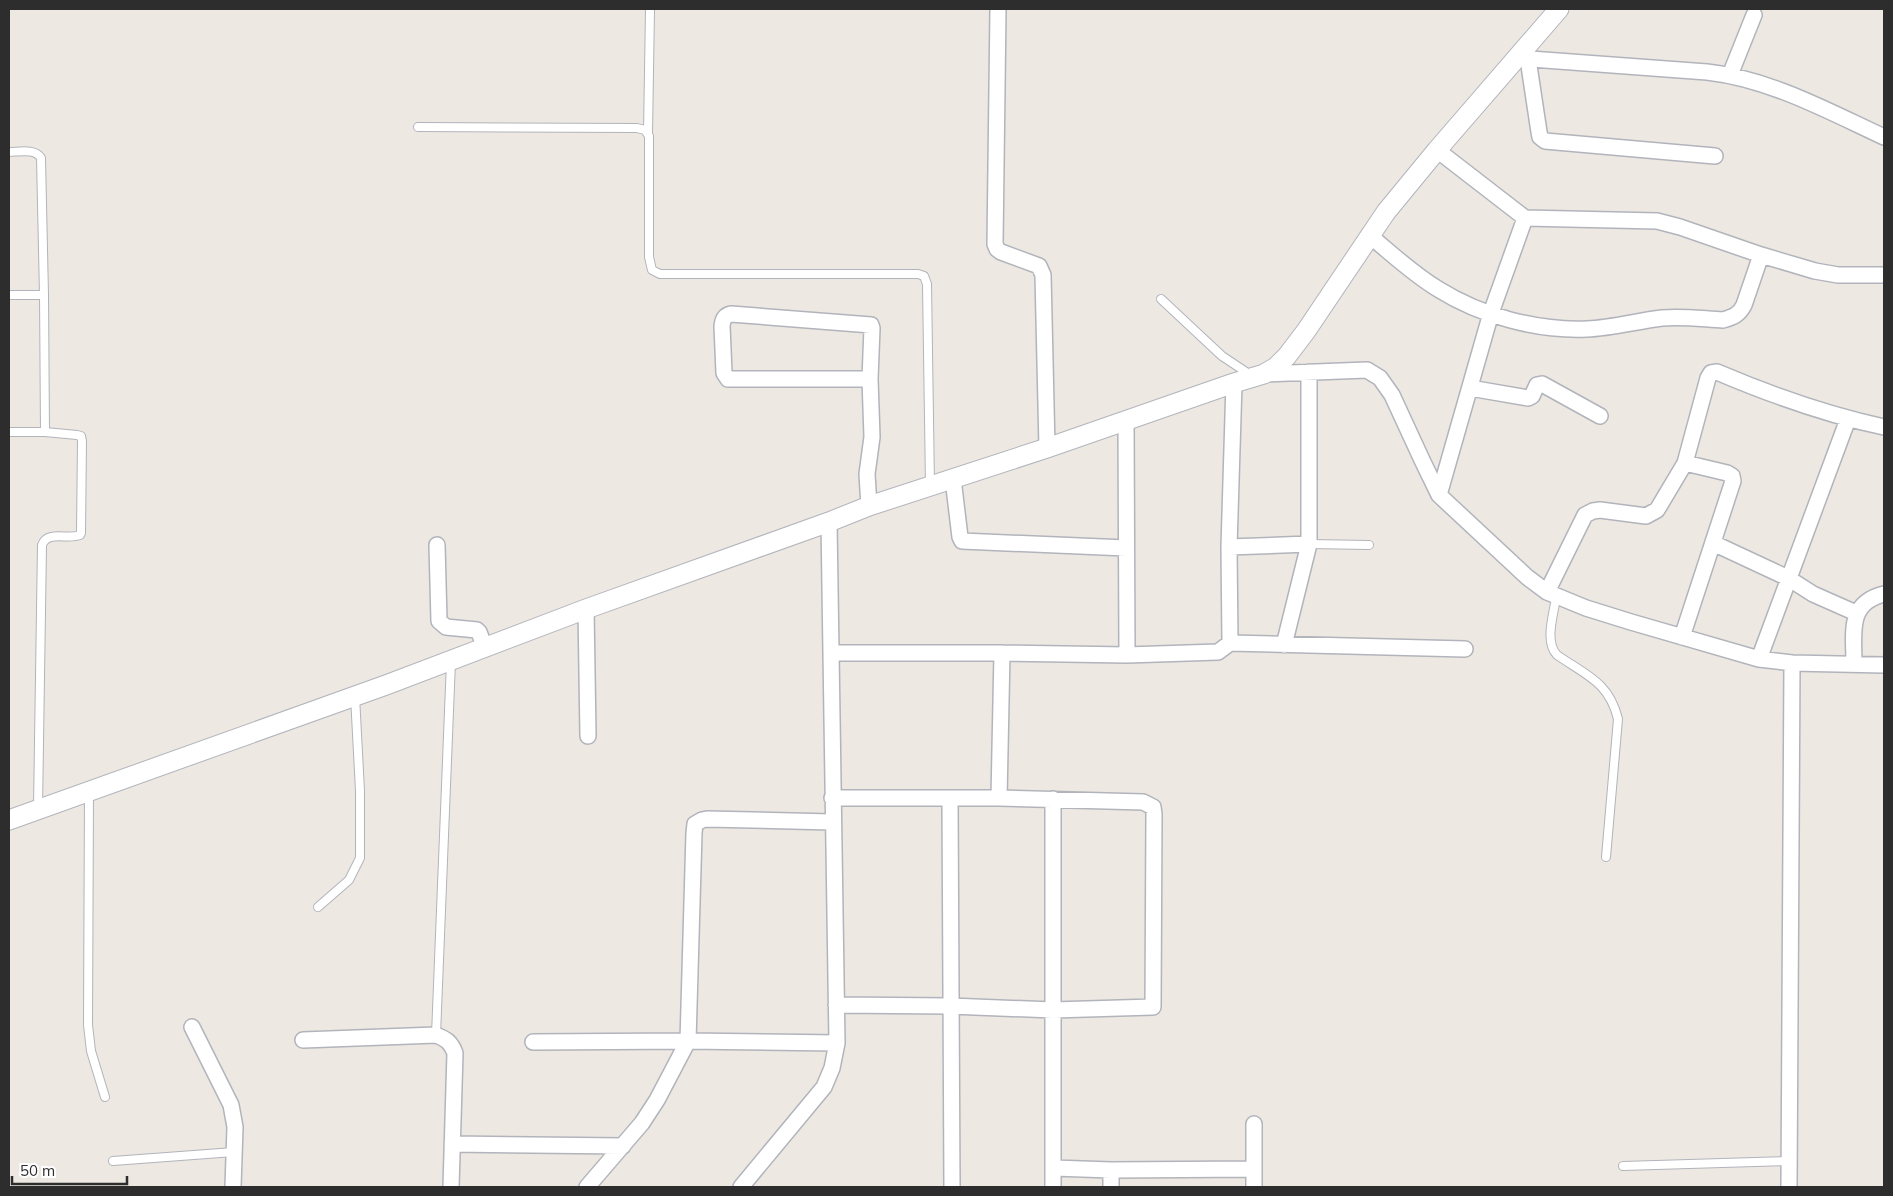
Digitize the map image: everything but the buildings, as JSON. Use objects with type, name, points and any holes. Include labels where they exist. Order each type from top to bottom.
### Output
[{"type":"street","points":[[998,9],[995,244],[1001,252],[1039,266],[1043,275],[1047,448]]},
{"type":"street","points":[[1259,376],[1276,367],[1296,344],[1369,235],[1437,150],[1523,58],[1560,9]]},
{"type":"street","points":[[1730,75],[1754,11]]},
{"type":"street","points":[[1523,58],[1730,75],[1781,91],[1884,137]]},
{"type":"street","points":[[1523,58],[1540,137],[1545,141],[1716,156]]},
{"type":"street","points":[[1437,150],[1525,218],[1657,221],[1815,271],[1838,275],[1884,275]]},
{"type":"street","points":[[1439,495],[1491,313],[1525,218]]},
{"type":"street","points":[[1369,235],[1414,273],[1466,304],[1528,324],[1574,330],[1610,327],[1662,318],[1723,320],[1732,317],[1740,313],[1761,255]]},
{"type":"street","points":[[869,506],[867,474],[872,437],[870,379],[872,328],[870,324],[731,314],[723,320],[724,373],[728,379],[870,379]]},
{"type":"street","points":[[9,820],[451,661],[586,609],[869,506],[1259,376],[1367,370],[1380,378],[1392,395],[1439,495],[1527,577],[1551,594],[1586,608],[1759,659],[1792,663],[1884,664]]},
{"type":"street","points":[[1284,645],[1309,544],[1309,372]]},
{"type":"street","points":[[1551,594],[1585,515],[1600,510],[1646,516],[1657,510],[1685,463],[1708,378],[1713,372],[1768,393],[1848,419],[1884,427]]},
{"type":"street","points":[[1230,643],[1229,547],[1234,383]]},
{"type":"street","points":[[1470,388],[1528,398],[1532,396],[1537,385],[1542,384],[1600,416]]},
{"type":"street","points":[[1759,659],[1848,419]]},
{"type":"street","points":[[1126,420],[1127,655]]},
{"type":"street","points":[[1682,637],[1733,478],[1727,473],[1685,463]]},
{"type":"street","points":[[953,479],[962,541],[1126,548]]},
{"type":"street","points":[[741,1187],[824,1087],[832,1068],[837,1043],[832,822],[829,522]]},
{"type":"street","points":[[1713,543],[1788,578],[1813,594],[1856,613]]},
{"type":"street","points":[[1229,547],[1309,544]]},
{"type":"street","points":[[437,545],[439,621],[446,627],[477,630],[485,648]]},
{"type":"street","points":[[1854,664],[1854,621],[1856,613],[1873,597],[1884,594]]},
{"type":"street","points":[[586,609],[588,736]]},
{"type":"street","points":[[831,653],[1002,652],[1127,655],[1218,652],[1230,643],[1465,649]]},
{"type":"street","points":[[999,798],[1002,652]]},
{"type":"street","points":[[1790,1187],[1792,663]]},
{"type":"street","points":[[832,798],[999,798],[1143,802],[1153,807],[1154,814],[1153,1007],[1053,1010],[950,1006],[836,1005]]},
{"type":"street","points":[[950,799],[952,1187]]},
{"type":"street","points":[[1053,799],[1053,1187]]},
{"type":"street","points":[[587,1187],[623,1146],[658,1100],[688,1040],[695,824],[707,819],[832,822]]},
{"type":"street","points":[[192,1027],[231,1105],[234,1127],[233,1187]]},
{"type":"street","points":[[303,1040],[436,1036],[446,1039],[452,1044],[455,1053],[451,1187]]},
{"type":"street","points":[[533,1042],[688,1040],[837,1043]]},
{"type":"street","points":[[1254,1124],[1254,1187]]},
{"type":"street","points":[[452,1144],[623,1146]]},
{"type":"street","points":[[1054,1168],[1111,1170],[1254,1168]]},
{"type":"street","points":[[1111,1170],[1111,1187]]},
{"type":"lane","points":[[650,9],[648,133],[649,258],[652,270],[660,274],[918,274],[924,276],[927,284],[930,486]]},
{"type":"lane","points":[[418,128],[637,128],[648,133]]},
{"type":"lane","points":[[9,152],[32,152],[41,158],[45,432]]},
{"type":"lane","points":[[9,295],[44,296]]},
{"type":"lane","points":[[1161,298],[1222,356],[1259,376]]},
{"type":"lane","points":[[9,432],[45,432],[77,435],[82,438],[82,528],[80,536],[49,538],[42,545],[38,810]]},
{"type":"lane","points":[[1309,544],[1369,545]]},
{"type":"lane","points":[[1551,594],[1550,639],[1552,650],[1602,686],[1609,694],[1615,706],[1618,720],[1606,857]]},
{"type":"lane","points":[[436,1036],[451,661]]},
{"type":"lane","points":[[318,907],[350,880],[360,858],[360,791],[355,696]]},
{"type":"lane","points":[[90,792],[88,1025],[90,1051],[105,1097]]},
{"type":"lane","points":[[113,1161],[234,1152]]},
{"type":"lane","points":[[1623,1166],[1790,1161]]}]
